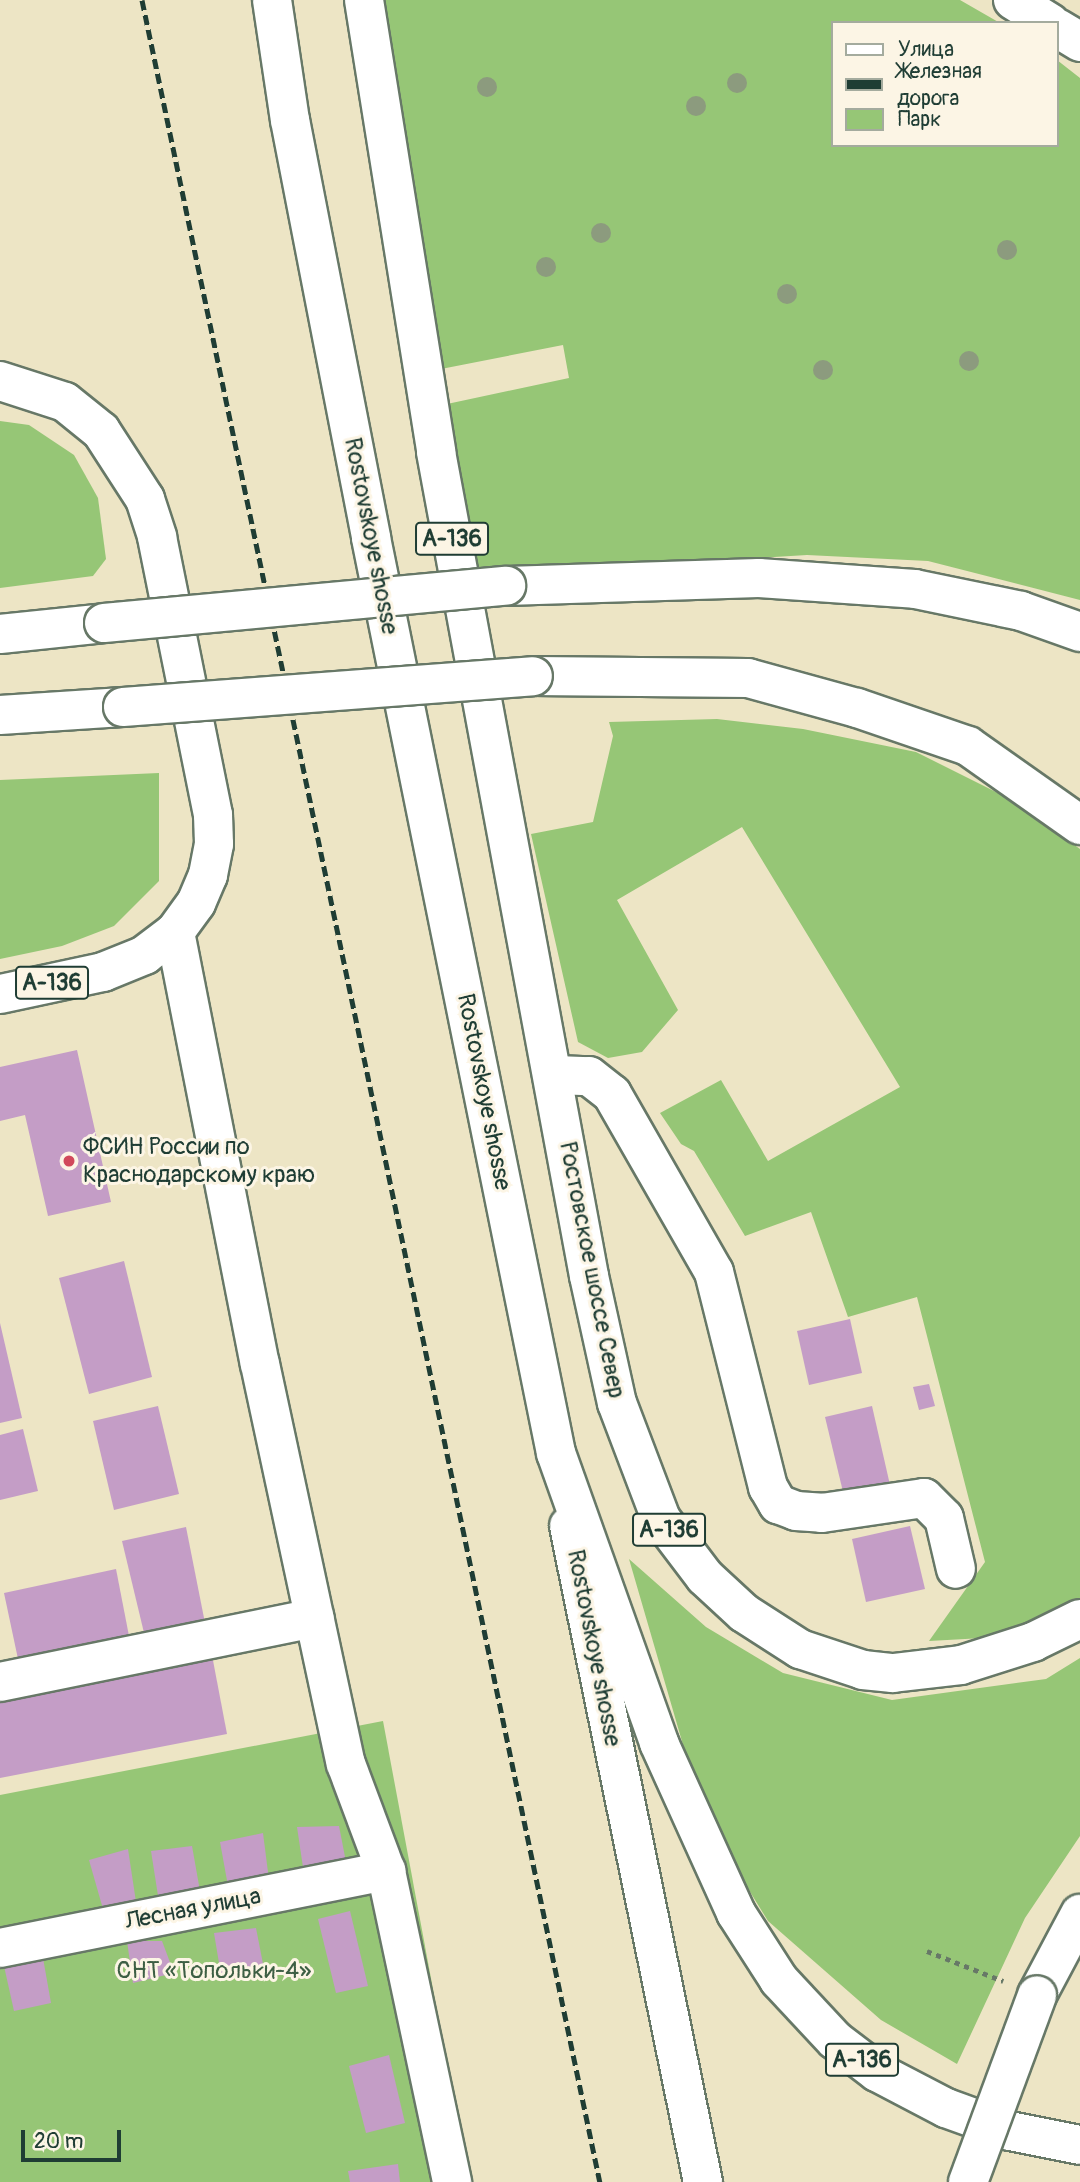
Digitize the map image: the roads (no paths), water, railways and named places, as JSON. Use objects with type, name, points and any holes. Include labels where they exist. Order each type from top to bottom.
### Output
[{"type":"main road","name":"Rostovskoye shosse","points":[[272,0],[290,120],[371,538],[703,2182]]},
{"type":"main road","name":"А-136","points":[[364,0],[436,452],[555,1075]]},
{"type":"main road","points":[[1013,0],[1047,21]]},
{"type":"main road","points":[[1059,28],[1080,42]]},
{"type":"main road","name":"А-136","points":[[0,381],[65,402],[101,430],[145,499],[157,537],[213,814],[214,844],[208,875],[196,903],[175,932],[145,955],[103,972],[0,993]]},
{"type":"main road","name":"А-136","points":[[0,634],[506,586],[759,578],[915,589],[1021,611],[1080,632]]},
{"type":"main road","points":[[0,715],[533,676],[748,678],[857,708],[968,746],[1080,825]]},
{"type":"main road","points":[[175,932],[346,1764],[386,1871],[452,2182]]},
{"type":"main road","points":[[555,1075],[589,1076],[612,1094],[714,1272],[768,1487],[779,1504],[796,1511],[822,1513],[924,1498],[944,1518],[956,1569]]},
{"type":"main road","name":"Ростовское шоссе Север","points":[[555,1075],[589,1276],[617,1404],[661,1519],[705,1577],[744,1613],[800,1649],[863,1670],[904,1672],[961,1665],[1033,1642],[1080,1619]]},
{"type":"main road","name":"А-136","points":[[556,1453],[670,1773],[736,1913],[779,1980],[835,2040],[877,2072],[959,2112],[1010,2131],[1080,2145]]},
{"type":"main road","points":[[0,1682],[315,1618]]},
{"type":"main road","name":"Лесная улица","points":[[0,1948],[386,1871]]},
{"type":"main road","points":[[968,2182],[1037,1995],[1080,1914]]},
{"type":"railway","points":[[142,0],[600,2182]]},
{"type":"place","name":"ФСИН России по Краснодарскому краю","points":[[69,1161]]},
{"type":"park label","name":"СНТ «Топольки-4»","points":[[214,1971]]}]
